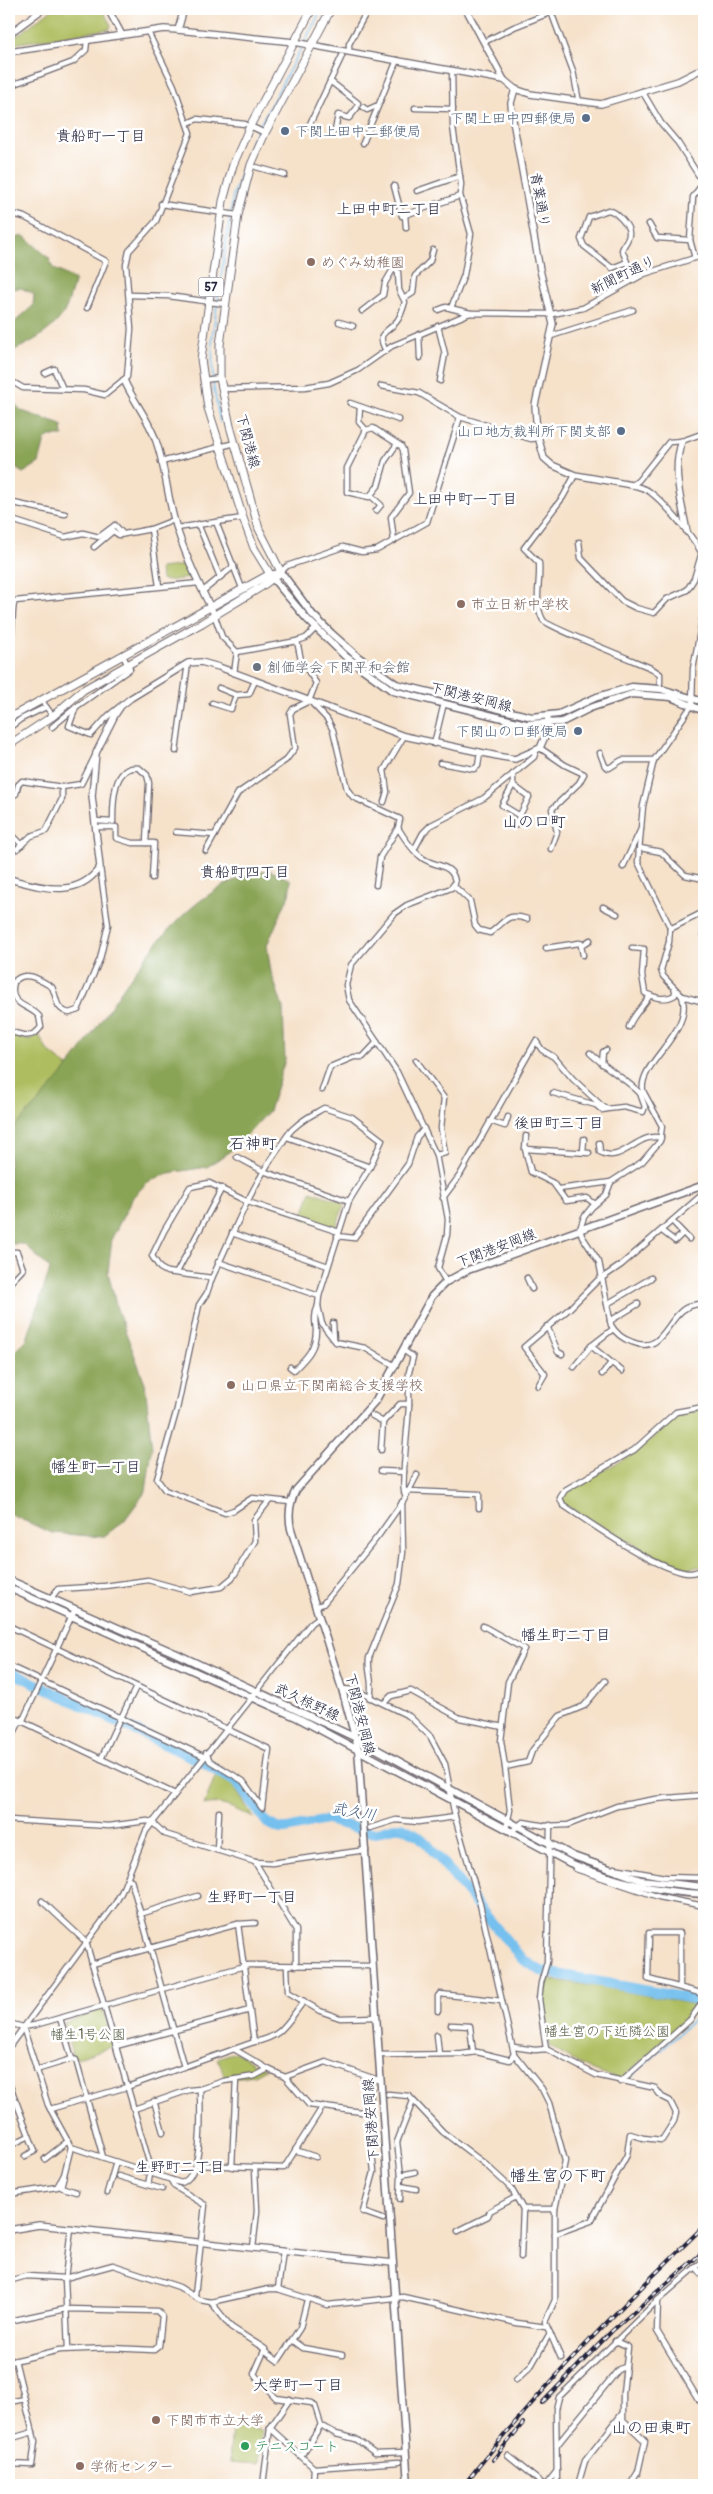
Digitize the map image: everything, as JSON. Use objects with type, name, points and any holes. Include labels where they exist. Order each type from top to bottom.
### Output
[{"type":"main road","name":"下関港線","points":[[281,572],[260,529],[218,378],[224,304],[237,215],[248,172],[263,132],[303,44],[312,9]]},
{"type":"main road","name":"下関港線","points":[[271,577],[254,548],[210,416],[202,352],[221,213],[232,165],[250,126],[303,44],[331,9]]},
{"type":"main road","points":[[9,718],[44,704],[242,588],[281,572]]},
{"type":"main road","name":"下関港安岡線","points":[[281,572],[318,626],[396,684],[520,715],[548,716],[568,710],[606,693],[632,687],[662,688],[691,698],[704,710]]},
{"type":"main road","points":[[9,745],[53,716],[84,690],[214,614],[271,577]]},
{"type":"main road","name":"下関港安岡線","points":[[271,577],[345,656],[385,686],[404,694],[444,702],[526,724],[562,722],[597,705],[632,694],[671,697],[699,704]]},
{"type":"main road","name":"下関港安岡線","points":[[408,2485],[378,2056],[366,1850],[367,1829],[358,1748],[342,1689],[289,1522],[290,1502],[296,1490],[376,1400],[427,1302],[446,1282],[468,1270],[703,1185]]},
{"type":"main road","name":"武久椋野線","points":[[9,1580],[253,1694],[358,1748],[549,1853],[587,1870],[622,1882],[657,1889],[704,1894]]},
{"type":"main road","name":"武久椋野線","points":[[9,1588],[72,1617],[356,1738],[549,1844],[589,1863],[624,1875],[657,1883],[704,1887]]},
{"type":"street","points":[[9,34],[43,9]]},
{"type":"street","points":[[108,9],[122,35]]},
{"type":"street","points":[[178,30],[184,9]]},
{"type":"street","points":[[349,52],[349,44],[368,9]]},
{"type":"street","points":[[466,9],[504,80],[515,89],[530,94],[601,104],[678,81],[704,68]]},
{"type":"street","points":[[655,9],[661,9]]},
{"type":"street","points":[[484,42],[514,26],[551,10],[573,71],[579,102]]},
{"type":"street","points":[[9,52],[122,35],[178,30],[303,44],[504,80]]},
{"type":"street","points":[[9,380],[23,388],[89,391],[105,395],[124,380],[129,372],[131,348],[126,265],[129,251],[153,225],[190,133],[188,122],[148,32]]},
{"type":"street","points":[[9,86],[73,62],[84,53],[87,41]]},
{"type":"street","points":[[309,126],[342,56]]},
{"type":"street","points":[[363,143],[376,106],[396,60]]},
{"type":"street","points":[[451,308],[464,275],[471,236],[460,196],[460,176],[453,133],[452,70]]},
{"type":"street","points":[[330,81],[358,103],[357,108],[349,118],[338,115],[336,131]]},
{"type":"street","name":"青葉通り","points":[[515,89],[511,103],[512,115],[540,270],[552,314],[551,336],[535,405],[538,438],[547,462],[575,475],[632,485]]},
{"type":"street","points":[[642,91],[661,123],[678,143],[704,184],[693,197],[690,240],[695,258]]},
{"type":"street","points":[[363,107],[366,110],[376,106]]},
{"type":"street","points":[[415,108],[453,109]]},
{"type":"street","points":[[188,122],[198,119],[250,126],[263,132]]},
{"type":"street","points":[[256,166],[285,175]]},
{"type":"street","points":[[417,191],[460,176]]},
{"type":"street","points":[[394,186],[402,216],[460,196]]},
{"type":"street","points":[[9,191],[13,214],[27,219],[106,261],[87,308]]},
{"type":"street","points":[[161,204],[237,215]]},
{"type":"street","points":[[627,262],[612,268],[584,246],[581,239],[589,217],[608,210],[616,214],[628,230],[629,235],[622,250],[636,278]]},
{"type":"street","points":[[405,215],[406,228]]},
{"type":"street","points":[[649,224],[656,238],[690,240]]},
{"type":"street","points":[[386,351],[381,343],[382,334],[397,321],[405,298],[413,293],[415,276],[430,261],[433,250]]},
{"type":"street","name":"新聞町通り","points":[[470,313],[552,314],[582,308],[636,278],[704,255]]},
{"type":"street","points":[[390,262],[395,266],[399,274],[399,290],[405,298]]},
{"type":"street","points":[[362,311],[383,295],[384,283],[395,266]]},
{"type":"street","points":[[129,295],[168,296],[224,304]]},
{"type":"street","points":[[438,310],[446,306],[470,313]]},
{"type":"street","points":[[551,336],[633,310]]},
{"type":"street","points":[[222,389],[321,385],[346,377],[386,351],[419,334],[470,313]]},
{"type":"street","points":[[339,322],[353,326]]},
{"type":"street","points":[[438,326],[445,354],[440,382]]},
{"type":"street","points":[[419,334],[420,358]]},
{"type":"street","points":[[45,373],[54,369],[63,389]]},
{"type":"street","points":[[206,380],[218,378]]},
{"type":"street","points":[[124,380],[132,397],[151,427],[174,520],[199,583],[214,614],[222,637],[237,652]]},
{"type":"street","points":[[381,386],[419,393],[460,417],[531,439],[538,438]]},
{"type":"street","points":[[350,402],[399,420]]},
{"type":"street","points":[[360,406],[359,422],[366,430]]},
{"type":"street","points":[[281,572],[287,566],[343,547],[370,552],[427,522],[460,417]]},
{"type":"street","points":[[394,541],[391,517],[408,497],[409,493],[404,450],[398,444],[373,428],[366,430],[347,468],[346,487],[350,495],[371,496],[378,486],[383,465],[398,444]]},
{"type":"street","points":[[632,485],[641,478],[669,442],[682,441],[704,433]]},
{"type":"street","points":[[682,441],[678,454],[678,497],[687,532]]},
{"type":"street","points":[[161,462],[222,448],[235,443]]},
{"type":"street","points":[[575,475],[563,497],[524,548],[539,563],[538,606],[543,619],[553,628],[569,631],[593,644],[651,668],[660,674],[660,683]]},
{"type":"street","points":[[632,485],[651,492],[687,532],[702,552],[704,558]]},
{"type":"street","points":[[371,496],[381,505],[376,511]]},
{"type":"street","points":[[9,502],[65,514]]},
{"type":"street","points":[[177,528],[243,518]]},
{"type":"street","points":[[9,520],[65,537],[83,533],[98,537],[114,525],[124,534]]},
{"type":"street","points":[[94,547],[113,531],[118,535],[152,529],[174,520]]},
{"type":"street","points":[[216,522],[242,588]]},
{"type":"street","points":[[198,524],[220,577]]},
{"type":"street","points":[[152,529],[159,586]]},
{"type":"street","points":[[579,542],[581,558],[622,601],[636,608],[654,613],[667,599],[687,590],[694,579],[702,552]]},
{"type":"street","points":[[203,591],[234,566]]},
{"type":"street","points":[[9,648],[14,628],[12,605],[15,601],[199,583]]},
{"type":"street","points":[[691,698],[692,668],[704,610]]},
{"type":"street","points":[[237,652],[297,641],[306,638],[318,626]]},
{"type":"street","points":[[206,851],[238,793],[280,765],[292,752],[296,744],[290,714],[293,708],[309,701],[316,683],[301,660],[297,641]]},
{"type":"street","points":[[234,673],[237,652]]},
{"type":"street","points":[[52,727],[130,668],[123,656]]},
{"type":"street","points":[[76,707],[69,726],[89,736],[120,706],[188,663],[206,662],[404,736],[434,744],[516,759],[538,750]]},
{"type":"street","points":[[176,751],[188,663]]},
{"type":"street","points":[[219,688],[236,695],[249,694],[255,681]]},
{"type":"street","points":[[212,703],[231,709],[236,695]]},
{"type":"street","points":[[309,701],[327,719],[333,730],[347,789],[353,798],[400,819],[398,828],[380,857],[376,885]]},
{"type":"street","points":[[434,744],[444,702]]},
{"type":"street","points":[[9,728],[44,704],[53,716]]},
{"type":"street","points":[[699,704],[654,760],[643,806],[639,865],[662,908],[670,929],[662,973],[682,996],[704,1002]]},
{"type":"street","points":[[9,795],[16,794],[18,785],[22,781],[62,787],[83,782],[120,706]]},
{"type":"street","points":[[415,848],[423,833],[431,825],[484,798],[534,757],[548,724],[548,716]]},
{"type":"street","points":[[384,802],[387,792],[384,770],[404,736]]},
{"type":"street","points":[[538,750],[584,774],[579,783],[552,809],[557,832],[551,849]]},
{"type":"street","points":[[440,763],[474,769],[478,766],[480,752]]},
{"type":"street","points":[[9,1031],[31,1036],[41,1028],[39,1016],[17,1002],[13,996],[14,982],[21,976],[28,975],[52,987],[55,1000],[62,1011],[69,1013],[78,1010],[100,959],[108,925],[92,796],[96,753]]},
{"type":"street","points":[[600,753],[605,766],[609,768],[622,760],[654,760]]},
{"type":"street","points":[[96,824],[113,822],[116,784],[130,768],[139,768],[147,775],[149,783],[146,842]]},
{"type":"street","points":[[513,774],[513,785],[502,805],[520,816]]},
{"type":"street","points":[[513,785],[529,797],[515,825]]},
{"type":"street","points":[[17,849],[31,836],[46,831],[61,801],[62,787]]},
{"type":"street","points":[[96,824],[116,827],[116,838],[132,843],[154,843],[152,878]]},
{"type":"street","points":[[398,828],[422,858],[452,872],[455,876],[454,886]]},
{"type":"street","points":[[623,867],[642,828]]},
{"type":"street","points":[[10,832],[22,845]]},
{"type":"street","points":[[176,832],[214,835]]},
{"type":"street","points":[[640,848],[661,852],[685,876],[704,879]]},
{"type":"street","points":[[9,879],[45,888],[68,889],[90,880],[100,867]]},
{"type":"street","points":[[454,886],[470,901],[475,925],[478,930],[490,933],[506,919],[514,915],[527,919]]},
{"type":"street","points":[[446,1282],[438,1268],[448,1226],[436,1155],[397,1072],[346,994],[346,981],[349,969],[388,920],[402,908],[445,892],[454,886]]},
{"type":"street","points":[[604,907],[617,914]]},
{"type":"street","points":[[670,929],[700,914],[704,917]]},
{"type":"street","points":[[546,948],[583,944],[590,940]]},
{"type":"street","points":[[583,944],[581,951],[583,955]]},
{"type":"street","points":[[632,948],[644,949],[643,988],[650,995],[658,999],[673,997],[675,989]]},
{"type":"street","points":[[629,1027],[630,1021],[640,1012],[650,995]]},
{"type":"street","points":[[553,1093],[596,1106],[602,1110],[624,1107],[643,1112],[645,1107],[641,1092],[648,1074],[679,1027],[683,1014],[682,996]]},
{"type":"street","points":[[443,1198],[460,1175],[536,1041],[542,1050],[554,1057],[573,1079],[607,1109]]},
{"type":"street","points":[[322,1090],[330,1067],[354,1057],[363,1057],[377,1042]]},
{"type":"street","points":[[602,1064],[602,1053],[606,1050]]},
{"type":"street","points":[[559,1189],[611,1182],[642,1162],[656,1148],[661,1138],[662,1126],[641,1092],[590,1053]]},
{"type":"street","points":[[416,1060],[444,1098],[440,1122],[445,1153],[436,1155]]},
{"type":"street","points":[[290,1368],[294,1370],[314,1347],[315,1313],[338,1234],[349,1201],[370,1167],[382,1140],[346,1114],[324,1108],[296,1126],[263,1171],[218,1262],[207,1293],[198,1305],[175,1417],[157,1479],[165,1490],[225,1513],[234,1510],[252,1498],[290,1502]]},
{"type":"street","points":[[490,1121],[505,1126],[508,1117]]},
{"type":"street","points":[[212,1278],[160,1268],[152,1256],[153,1250],[190,1187],[209,1182],[248,1202],[354,1238],[408,1164],[417,1137],[424,1129]]},
{"type":"street","points":[[526,1136],[525,1149],[531,1172],[553,1183],[566,1201],[587,1198],[595,1204]]},
{"type":"street","points":[[287,1137],[370,1167]]},
{"type":"street","points":[[599,1143],[600,1152],[611,1155],[620,1153],[648,1137],[661,1138]]},
{"type":"street","points":[[525,1149],[586,1152],[584,1139]]},
{"type":"street","points":[[237,1157],[263,1171],[349,1201]]},
{"type":"street","points":[[611,1182],[606,1194],[584,1217],[580,1229],[582,1236],[596,1255],[610,1321],[614,1330],[631,1342],[644,1346],[652,1345],[659,1340],[677,1314],[690,1306],[704,1304]]},
{"type":"street","points":[[538,1386],[545,1374],[524,1347],[570,1308],[602,1277],[662,1230],[704,1193],[703,1185]]},
{"type":"street","points":[[177,1272],[222,1188]]},
{"type":"street","points":[[672,1221],[689,1239]]},
{"type":"street","points":[[662,1230],[675,1241],[683,1233]]},
{"type":"street","points":[[232,1233],[328,1266]]},
{"type":"street","points":[[9,1252],[17,1252],[22,1269],[9,1284]]},
{"type":"street","points":[[218,1262],[319,1296]]},
{"type":"street","points":[[527,1278],[532,1289]]},
{"type":"street","points":[[607,1304],[651,1278]]},
{"type":"street","points":[[610,1321],[638,1304]]},
{"type":"street","points":[[318,1306],[323,1329],[334,1339],[365,1348],[395,1366]]},
{"type":"street","points":[[333,1323],[334,1339]]},
{"type":"street","points":[[547,1326],[558,1352],[562,1354]]},
{"type":"street","points":[[574,1367],[590,1346],[614,1330]]},
{"type":"street","points":[[590,1346],[622,1372]]},
{"type":"street","points":[[403,1350],[413,1358],[408,1372],[409,1404],[403,1491],[406,1493]]},
{"type":"street","points":[[602,1374],[611,1362]]},
{"type":"street","points":[[381,1450],[383,1422],[400,1404],[409,1404]]},
{"type":"street","points":[[704,1406],[676,1412],[639,1446],[565,1490],[560,1498],[563,1506],[665,1565],[689,1572],[704,1568]]},
{"type":"street","points":[[371,1415],[383,1422]]},
{"type":"street","points":[[381,1471],[404,1472]]},
{"type":"street","points":[[315,1607],[323,1604],[379,1534],[402,1502],[417,1475]]},
{"type":"street","points":[[406,1493],[479,1494],[479,1508]]},
{"type":"street","points":[[51,1598],[58,1589],[105,1586],[148,1580],[191,1592],[221,1587],[233,1578],[255,1541],[254,1520],[269,1501]]},
{"type":"street","points":[[370,1698],[373,1685],[369,1670],[370,1658],[399,1584],[403,1552],[402,1502]]},
{"type":"street","points":[[9,1743],[38,1689],[75,1610]]},
{"type":"street","points":[[9,2047],[115,1904],[141,1841],[152,1822],[310,1623],[318,1618]]},
{"type":"street","points":[[9,1626],[269,1749],[262,1808],[243,1781],[204,1756],[120,1719],[9,1666]]},
{"type":"street","points":[[483,1626],[524,1648],[508,1682],[501,1748],[510,1810],[508,1831],[523,1822],[568,1825],[618,1806],[656,1799],[704,1795]]},
{"type":"street","points":[[505,1767],[528,1762],[532,1751],[560,1716],[584,1706],[605,1681]]},
{"type":"street","points":[[101,1760],[136,1687]]},
{"type":"street","points":[[342,1689],[355,1690],[404,1712],[426,1731],[442,1757],[450,1789],[454,1817],[484,1919],[514,2047],[514,2054],[510,2060],[473,2052],[378,2056]]},
{"type":"street","points":[[384,1703],[391,1696],[411,1691],[460,1718],[503,1727]]},
{"type":"street","points":[[9,1716],[175,1794]]},
{"type":"street","points":[[217,1850],[219,1812]]},
{"type":"street","points":[[367,1829],[396,1820],[418,1822],[454,1817]]},
{"type":"street","points":[[9,1820],[109,1826],[152,1822],[165,1834],[255,1862],[272,1863],[366,1850]]},
{"type":"street","points":[[546,2049],[539,1999],[546,1967],[550,1825]]},
{"type":"street","points":[[549,1844],[595,1862],[628,1871],[665,1877],[704,1878]]},
{"type":"street","points":[[549,1853],[570,1866],[602,1879],[659,1897],[704,1906]]},
{"type":"street","points":[[255,1862],[296,1930],[296,1966]]},
{"type":"street","points":[[127,1878],[131,1880],[184,2067]]},
{"type":"street","points":[[140,1914],[198,1896]]},
{"type":"street","points":[[42,1901],[86,1942],[152,2173],[148,2185]]},
{"type":"street","points":[[92,1964],[238,1924],[255,1923]]},
{"type":"street","points":[[238,1924],[254,2042]]},
{"type":"street","points":[[680,1987],[680,1933],[649,1933],[648,1979],[704,1994]]},
{"type":"street","points":[[9,2023],[24,2027],[244,1966],[373,1966]]},
{"type":"street","points":[[288,1966],[288,1992],[320,2012],[340,2018],[376,2017]]},
{"type":"street","points":[[438,2011],[438,1996],[440,1994],[502,2002]]},
{"type":"street","points":[[620,2082],[690,2020],[704,2000]]},
{"type":"street","points":[[50,2109],[127,2087],[264,2040],[284,2029],[304,2001]]},
{"type":"street","points":[[116,2046],[250,2010]]},
{"type":"street","points":[[60,2018],[72,2059],[76,2060],[102,2157]]},
{"type":"street","points":[[451,2025],[470,2026],[473,2052]]},
{"type":"street","points":[[24,2027],[36,2070],[50,2109],[71,2147],[61,2187],[76,2192]]},
{"type":"street","points":[[437,2035],[438,2054]]},
{"type":"street","points":[[514,2047],[535,2050],[546,2049],[590,2073],[620,2082],[655,2088],[672,2104],[676,2114],[662,2140],[643,2138],[630,2134],[627,2155],[591,2221],[555,2234]]},
{"type":"street","points":[[234,2049],[285,2077],[309,2105],[369,2113]]},
{"type":"street","points":[[514,2054],[545,2095],[562,2144],[565,2161],[555,2209],[555,2300],[546,2319],[546,2327],[561,2358]]},
{"type":"street","points":[[36,2070],[72,2059]]},
{"type":"street","points":[[285,2077],[322,2062],[380,2081]]},
{"type":"street","points":[[134,2109],[154,2101],[178,2096],[189,2090],[200,2089],[224,2081],[255,2076],[268,2069]]},
{"type":"street","points":[[232,2167],[236,2079]]},
{"type":"street","points":[[371,2079],[369,2113],[374,2172],[364,2212],[383,2219]]},
{"type":"street","points":[[9,2083],[36,2151],[25,2156]]},
{"type":"street","points":[[71,2147],[184,2183],[196,2165],[200,2134],[200,2089]]},
{"type":"street","points":[[388,2094],[408,2096],[443,2132],[485,2164],[511,2188],[523,2209],[520,2257]]},
{"type":"street","points":[[154,2101],[163,2132]]},
{"type":"street","points":[[400,2198],[401,2175],[397,2142],[413,2101]]},
{"type":"street","points":[[196,2165],[255,2169],[284,2168],[323,2106]]},
{"type":"street","points":[[9,2146],[29,2136]]},
{"type":"street","points":[[45,2159],[68,2141]]},
{"type":"street","points":[[296,2150],[316,2158]]},
{"type":"street","points":[[108,2193],[116,2162]]},
{"type":"street","points":[[253,2248],[257,2211],[255,2169]]},
{"type":"street","points":[[401,2175],[415,2172]]},
{"type":"street","points":[[9,2192],[16,2193],[57,2187],[64,2175]]},
{"type":"street","points":[[118,2176],[162,2189]]},
{"type":"street","points":[[170,2180],[174,2186],[205,2206],[195,2295]]},
{"type":"street","points":[[401,2186],[416,2188]]},
{"type":"street","points":[[458,2231],[488,2216],[490,2211],[516,2197]]},
{"type":"street","points":[[523,2209],[555,2209]]},
{"type":"street","points":[[9,2230],[39,2225],[393,2263]]},
{"type":"street","points":[[68,2349],[65,2278],[71,2228]]},
{"type":"street","points":[[278,2290],[283,2251]]},
{"type":"street","points":[[558,2485],[557,2400],[577,2376],[704,2260]]},
{"type":"street","points":[[9,2281],[26,2276],[65,2278],[118,2266],[195,2295],[200,2300],[210,2302],[264,2289],[278,2290],[307,2300],[334,2305],[409,2298],[518,2323],[546,2327]]},
{"type":"street","points":[[696,2267],[704,2277]]},
{"type":"street","points":[[210,2302],[226,2322],[260,2344],[265,2349],[264,2351],[278,2361],[300,2328],[307,2300]]},
{"type":"street","points":[[658,2300],[657,2331],[698,2399],[704,2405]]},
{"type":"street","points":[[9,2321],[66,2309],[157,2311],[162,2316],[159,2346],[154,2350],[68,2349],[9,2362]]},
{"type":"street","points":[[516,2380],[531,2366],[550,2333]]},
{"type":"street","points":[[292,2340],[303,2348],[342,2355]]},
{"type":"street","points":[[615,2341],[628,2348],[623,2420],[645,2442],[638,2472],[630,2485]]},
{"type":"street","points":[[264,2351],[254,2374],[276,2398],[290,2399],[314,2405],[321,2425],[336,2434],[356,2439],[375,2453],[405,2452]]},
{"type":"street","points":[[9,2464],[32,2464],[35,2441],[15,2360]]},
{"type":"street","points":[[557,2445],[620,2369],[626,2367]]},
{"type":"street","points":[[9,2402],[25,2399]]},
{"type":"street","points":[[263,2485],[270,2428],[290,2399]]},
{"type":"street","points":[[578,2485],[585,2461],[622,2414]]},
{"type":"street","points":[[302,2456],[321,2425]]},
{"type":"street","points":[[270,2428],[314,2468],[313,2485]]},
{"type":"street","points":[[9,2439],[33,2432]]},
{"type":"street","points":[[508,2456],[545,2485],[558,2471]]},
{"type":"street","points":[[314,2468],[399,2462]]},
{"type":"green space","points":[[52,9],[102,9],[111,25],[110,29],[12,44],[10,41]]},
{"type":"green space","points":[[24,236],[49,258],[53,268],[75,280],[67,306],[58,321],[39,337],[9,352],[9,327],[33,306],[34,294],[21,288],[11,289],[9,286],[9,239]]},
{"type":"green space","points":[[9,398],[22,411],[62,425],[63,436],[50,436],[45,440],[39,463],[23,473],[9,464]]},
{"type":"green space","points":[[187,565],[191,574],[189,578],[166,581],[161,579],[160,568]]},
{"type":"green space","points":[[269,870],[291,880],[289,895],[267,945],[271,972],[283,1008],[285,1060],[269,1111],[236,1147],[207,1167],[169,1173],[148,1182],[133,1197],[112,1238],[108,1272],[117,1309],[145,1383],[152,1448],[146,1491],[124,1521],[103,1537],[52,1533],[9,1514],[9,1359],[27,1339],[50,1269],[24,1244],[9,1244],[9,1133],[65,1071],[133,975],[179,919],[206,897],[235,880]]},
{"type":"green space","points":[[9,1034],[28,1040],[39,1035],[47,1050],[76,1074],[9,1148]]},
{"type":"green space","points":[[311,1191],[342,1202],[344,1205],[336,1227],[302,1218]]},
{"type":"green space","points":[[704,1409],[704,1566],[685,1569],[663,1561],[565,1505],[562,1499],[566,1492],[641,1449],[675,1416]]},
{"type":"green space","points":[[216,1774],[233,1785],[254,1818],[223,1805],[204,1805]]},
{"type":"green space","name":"幡生宮の下近隣公園","points":[[547,1979],[603,1987],[697,2005],[685,2022],[622,2078],[612,2077],[584,2067],[550,2047],[544,2022],[543,2005]]},
{"type":"green space","name":"幡生1号公園","points":[[101,2010],[104,2012],[114,2046],[77,2058],[73,2057],[63,2023]]},
{"type":"green space","points":[[235,2052],[265,2069],[254,2075],[225,2079],[218,2058]]},
{"type":"green space","name":"テニスコート","points":[[232,2428],[262,2430],[259,2464],[229,2462]]},
{"type":"waterway","points":[[220,422],[213,384],[212,339],[233,196],[253,138],[322,9]]},
{"type":"waterway","name":"武久川","points":[[9,1671],[204,1763],[237,1783],[267,1823],[280,1829],[326,1820],[375,1833],[394,1827],[402,1827],[419,1836],[522,1959],[541,1971],[704,2001]]},
{"type":"waterway","points":[[631,2077],[704,2010]]},
{"type":"railway","points":[[464,2485],[520,2417],[579,2351],[704,2226]]},
{"type":"railway","points":[[542,2403],[612,2331],[704,2251]]},
{"type":"railway","points":[[493,2460],[523,2423]]},
{"type":"place","name":"下関上田中四郵便局","points":[[586,118]]},
{"type":"place","name":"下関上田中二郵便局","points":[[285,131]]},
{"type":"place","name":"めぐみ幼稚園","points":[[311,262]]},
{"type":"place","name":"山口地方裁判所下関支部","points":[[621,431]]},
{"type":"place","name":"市立日新中学校","points":[[461,604]]},
{"type":"place","name":"創価学会 下関平和会館","points":[[257,667]]},
{"type":"place","name":"下関山の口郵便局","points":[[578,731]]},
{"type":"place","name":"山口県立下関南総合支援学校","points":[[231,1385]]},
{"type":"place","name":"下関市市立大学","points":[[156,2420]]},
{"type":"place","name":"テニスコート","points":[[245,2446]]},
{"type":"place","name":"学術センター","points":[[80,2466]]},
{"type":"district","name":"貴船町一丁目","points":[[101,136]]},
{"type":"district","name":"上田中町二丁目","points":[[389,209]]},
{"type":"district","name":"上田中町一丁目","points":[[465,499]]},
{"type":"district","name":"山の口町","points":[[534,822]]},
{"type":"district","name":"貴船町四丁目","points":[[245,872]]},
{"type":"district","name":"後田町三丁目","points":[[559,1123]]},
{"type":"district","name":"石神町","points":[[253,1144]]},
{"type":"district","name":"幡生町一丁目","points":[[96,1467]]},
{"type":"district","name":"幡生町二丁目","points":[[566,1635]]},
{"type":"district","name":"生野町一丁目","points":[[252,1897]]},
{"type":"district","name":"生野町二丁目","points":[[180,2167]]},
{"type":"district","name":"幡生宮の下町","points":[[558,2176]]},
{"type":"district","name":"大学町一丁目","points":[[298,2385]]},
{"type":"district","name":"山の田東町","points":[[651,2428]]}]
